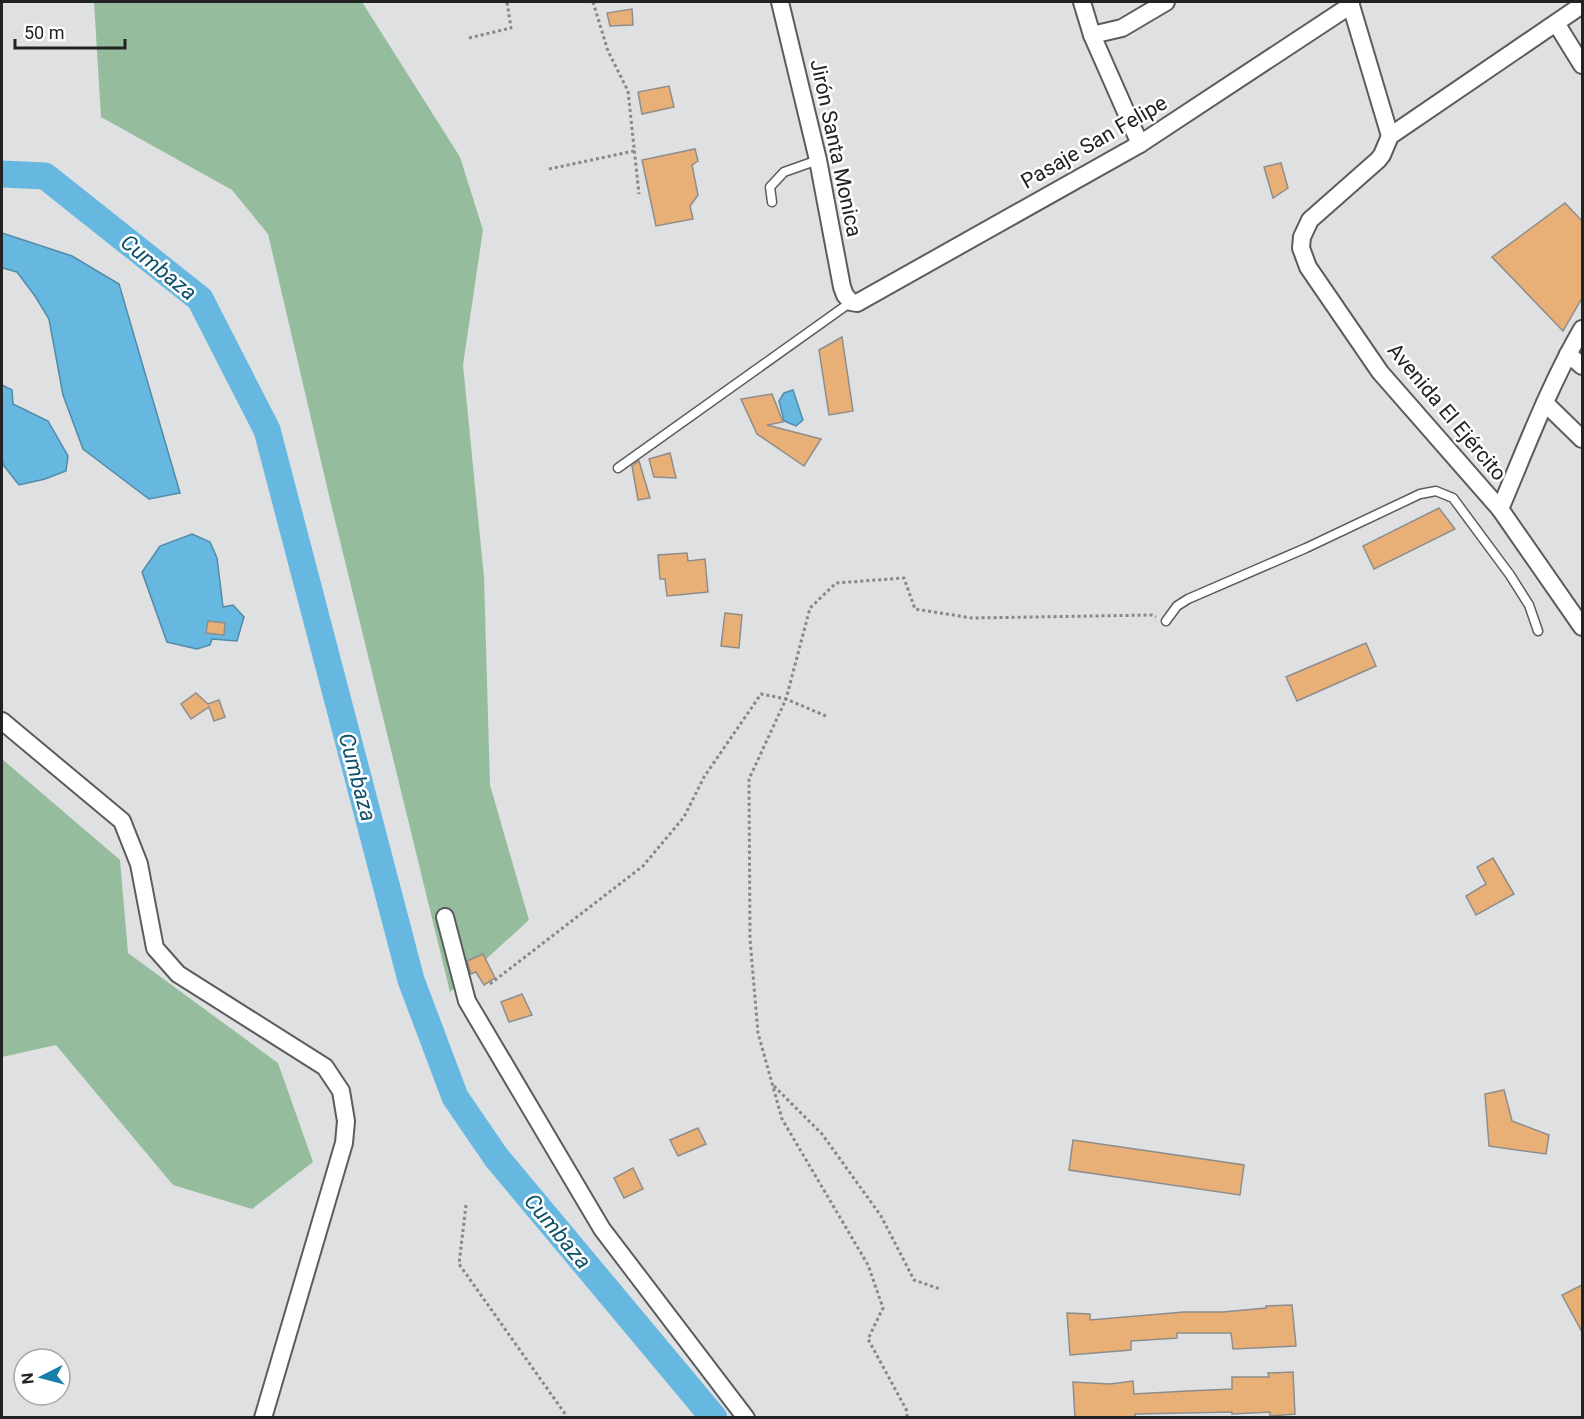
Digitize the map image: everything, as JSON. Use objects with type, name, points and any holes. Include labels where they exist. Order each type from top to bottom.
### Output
[{"type":"street","name":"Jirón Santa Monica","points":[[780,2],[818,160],[842,287],[851,302]]},
{"type":"street","points":[[1082,2],[1092,35],[1140,144]]},
{"type":"street","points":[[1092,35],[1122,28],[1166,2]]},
{"type":"street","points":[[1351,3],[1390,136],[1582,5]]},
{"type":"street","name":"Pasaje San Felipe","points":[[851,302],[857,303],[1140,144],[1351,3]]},
{"type":"street","points":[[1556,23],[1582,65]]},
{"type":"street","name":"Avenida El Ejército","points":[[1390,136],[1382,156],[1310,220],[1302,237],[1301,248],[1308,267],[1380,372],[1500,509],[1581,621]]},
{"type":"street","points":[[1500,509],[1545,403],[1582,329]]},
{"type":"street","points":[[1568,354],[1582,366]]},
{"type":"street","points":[[1545,403],[1582,439]]},
{"type":"street","points":[[2,721],[122,821],[139,864],[154,948],[178,974],[325,1067],[341,1091],[346,1121],[344,1143],[263,1418]]},
{"type":"street","points":[[445,917],[467,1000],[602,1228],[746,1418]]},
{"type":"lane","points":[[772,202],[770,187],[784,172],[818,160]]},
{"type":"lane","points":[[618,468],[851,302]]},
{"type":"lane","points":[[1166,621],[1178,606],[1188,599],[1306,548],[1420,494],[1436,492],[1453,498],[1490,546],[1529,605],[1538,631]]},
{"type":"path","points":[[469,38],[511,28],[507,2]]},
{"type":"path","points":[[593,2],[608,51],[628,91],[639,194]]},
{"type":"path","points":[[549,169],[634,151]]},
{"type":"path","points":[[907,1418],[907,1411],[868,1339],[883,1308],[868,1265],[782,1119],[758,1033],[750,939],[749,779],[786,699],[810,608],[836,583],[904,578],[915,609],[972,618],[1152,615],[1166,621]]},
{"type":"path","points":[[490,984],[643,866],[684,817],[704,777],[761,694],[786,699],[826,716]]},
{"type":"path","points":[[772,1084],[822,1134],[881,1216],[914,1280],[940,1289]]},
{"type":"path","points":[[466,1205],[459,1264],[568,1418]]},
{"type":"green space","points":[[94,2],[362,2],[460,157],[483,230],[463,365],[484,577],[490,785],[529,920],[450,992],[268,234],[232,190],[101,117]]},
{"type":"green space","points":[[2,759],[120,860],[128,953],[278,1063],[313,1162],[252,1209],[173,1185],[56,1045],[2,1057]]},
{"type":"water","points":[[2,233],[72,256],[119,284],[180,493],[149,499],[83,449],[63,395],[49,319],[17,272],[2,268]]},
{"type":"water","points":[[2,385],[12,390],[13,404],[48,421],[68,456],[66,471],[19,485],[4,466],[2,459]]},
{"type":"water","points":[[793,390],[803,420],[796,426],[784,421],[779,401],[784,393]]},
{"type":"water","points":[[192,534],[210,542],[217,558],[223,607],[233,605],[244,617],[237,641],[212,639],[210,645],[197,649],[167,642],[142,572],[160,546]]},
{"type":"building","points":[[632,9],[633,25],[610,26],[607,13]]},
{"type":"building","points":[[669,86],[674,107],[642,114],[638,92]]},
{"type":"building","points":[[695,149],[698,161],[692,165],[698,195],[690,206],[693,219],[656,226],[642,160]]},
{"type":"building","points":[[1281,163],[1288,188],[1273,198],[1264,167]]},
{"type":"building","points":[[1565,203],[1582,221],[1582,298],[1563,331],[1492,257]]},
{"type":"building","points":[[842,337],[853,411],[829,415],[819,350]]},
{"type":"building","points":[[772,394],[783,422],[767,425],[821,439],[804,466],[757,434],[741,399]]},
{"type":"building","points":[[670,453],[676,478],[654,477],[649,459]]},
{"type":"building","points":[[639,461],[650,498],[638,500],[632,466]]},
{"type":"building","points":[[1439,508],[1455,529],[1374,569],[1363,546]]},
{"type":"building","points":[[687,553],[688,561],[705,559],[708,592],[667,596],[665,579],[660,579],[658,555]]},
{"type":"building","points":[[725,613],[742,615],[739,648],[721,646]]},
{"type":"building","points":[[208,621],[225,623],[224,635],[206,633]]},
{"type":"building","points":[[1366,643],[1376,666],[1297,701],[1286,677]]},
{"type":"building","points":[[196,693],[208,704],[219,700],[225,717],[214,721],[209,707],[191,719],[181,704]]},
{"type":"building","points":[[1493,858],[1514,894],[1476,915],[1466,896],[1486,884],[1477,867]]},
{"type":"building","points":[[483,954],[495,978],[484,985],[476,972],[471,974],[467,961]]},
{"type":"building","points":[[522,994],[532,1015],[509,1022],[501,1002]]},
{"type":"building","points":[[1504,1090],[1512,1121],[1549,1135],[1546,1154],[1489,1146],[1485,1094]]},
{"type":"building","points":[[698,1128],[706,1144],[678,1156],[670,1140]]},
{"type":"building","points":[[1073,1140],[1244,1165],[1240,1195],[1069,1170]]},
{"type":"building","points":[[633,1168],[643,1189],[624,1198],[614,1178]]},
{"type":"building","points":[[1582,1285],[1582,1332],[1562,1295]]},
{"type":"building","points":[[1292,1305],[1296,1346],[1233,1349],[1231,1333],[1177,1333],[1177,1338],[1131,1341],[1131,1350],[1070,1355],[1067,1313],[1090,1314],[1090,1320],[1184,1312],[1223,1312]]},
{"type":"building","points":[[1293,1372],[1295,1414],[1270,1416],[1270,1412],[1232,1414],[1232,1412],[1135,1414],[1135,1418],[1075,1418],[1073,1382],[1110,1384],[1133,1381],[1134,1394],[1232,1389],[1232,1377],[1269,1377],[1268,1373]]},
{"type":"waterway","name":"Cumbaza","points":[[2,174],[45,176],[200,299],[267,430],[411,980],[455,1097],[496,1157],[714,1418]]}]
